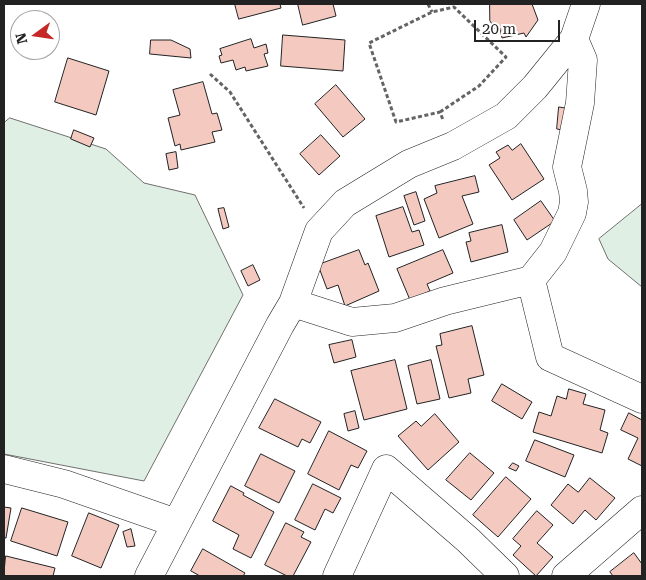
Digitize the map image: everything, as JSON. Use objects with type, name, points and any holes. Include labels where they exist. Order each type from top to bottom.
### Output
[{"type":"street","points":[[149,576],[280,325],[294,303],[319,231],[345,203],[409,164],[453,146],[506,116],[535,87],[574,39],[586,4]]},
{"type":"street","points":[[294,303],[352,322],[395,318],[445,301],[532,280],[553,252],[572,213],[574,202],[567,167],[580,103],[583,60],[574,39]]},
{"type":"street","points":[[532,280],[550,357],[642,399]]},
{"type":"street","points":[[4,469],[64,484],[176,523]]},
{"type":"street","points":[[337,576],[386,469],[468,540],[505,576]]},
{"type":"street","points":[[566,576],[642,510]]},
{"type":"path","points":[[428,4],[432,12]]},
{"type":"path","points":[[454,6],[506,56],[479,86],[440,112],[396,122],[368,43],[432,12],[454,6]]},
{"type":"path","points":[[210,74],[230,92],[319,231]]},
{"type":"path","points":[[440,112],[453,146]]},
{"type":"green space","points":[[10,118],[106,149],[144,183],[195,195],[243,295],[144,481],[4,454],[4,123]]},
{"type":"green space","points":[[642,204],[642,287],[608,259],[599,239]]},
{"type":"building","points":[[235,4],[280,4],[281,8],[239,19]]},
{"type":"building","points":[[298,4],[333,4],[336,16],[303,25]]},
{"type":"building","points":[[490,4],[532,4],[538,20],[526,37],[524,33],[502,38],[500,28],[495,29],[490,21]]},
{"type":"building","points":[[283,35],[345,40],[343,71],[281,66]]},
{"type":"building","points":[[251,39],[254,48],[266,44],[268,53],[264,54],[268,66],[246,71],[245,67],[236,70],[233,60],[221,63],[219,56],[222,55],[220,49]]},
{"type":"building","points":[[151,40],[171,40],[190,49],[191,58],[150,54]]},
{"type":"building","points":[[68,58],[109,71],[96,115],[55,102]]},
{"type":"building","points":[[203,82],[212,114],[217,113],[222,130],[212,132],[215,142],[181,150],[180,144],[175,146],[168,118],[180,115],[173,90]]},
{"type":"building","points":[[336,85],[365,119],[343,137],[315,104]]},
{"type":"building","points":[[559,107],[571,109],[568,131],[557,129]]},
{"type":"building","points":[[74,130],[94,138],[90,147],[71,139]]},
{"type":"building","points":[[321,135],[340,156],[319,175],[300,154]]},
{"type":"building","points":[[521,144],[544,179],[512,200],[489,165],[500,158],[496,152],[508,145],[512,150]]},
{"type":"building","points":[[176,152],[178,168],[169,170],[166,154]]},
{"type":"building","points":[[475,176],[479,192],[462,196],[473,224],[439,238],[424,199],[437,193],[435,186]]},
{"type":"building","points":[[416,192],[425,221],[414,225],[404,196]]},
{"type":"building","points":[[541,201],[555,221],[527,240],[514,220]]},
{"type":"building","points":[[403,207],[412,232],[419,230],[424,245],[389,257],[376,216]]},
{"type":"building","points":[[224,208],[229,227],[223,229],[218,209]]},
{"type":"building","points":[[502,225],[508,252],[471,262],[466,242],[471,241],[469,233]]},
{"type":"building","points":[[359,250],[365,265],[368,263],[379,291],[345,306],[338,285],[327,289],[318,265]]},
{"type":"building","points":[[443,250],[453,273],[427,284],[430,291],[410,300],[397,269]]},
{"type":"building","points":[[253,265],[260,280],[248,286],[241,271]]},
{"type":"building","points":[[472,326],[484,375],[468,379],[471,393],[449,398],[436,346],[442,345],[440,334]]},
{"type":"building","points":[[352,340],[356,357],[334,363],[329,345]]},
{"type":"building","points":[[395,360],[407,409],[364,420],[351,371]]},
{"type":"building","points":[[431,360],[440,399],[417,404],[408,366]]},
{"type":"building","points":[[502,384],[532,402],[522,419],[492,401]]},
{"type":"building","points":[[569,389],[586,394],[583,404],[605,410],[600,430],[608,433],[602,453],[533,432],[539,412],[551,416],[557,396],[566,399]]},
{"type":"building","points":[[275,399],[321,422],[310,443],[302,439],[298,447],[259,428]]},
{"type":"building","points":[[355,411],[359,428],[348,431],[344,414]]},
{"type":"building","points":[[629,413],[642,420],[642,466],[628,459],[638,438],[621,430]]},
{"type":"building","points":[[435,414],[459,442],[428,470],[398,436],[416,421],[421,426]]},
{"type":"building","points":[[329,431],[367,451],[358,468],[351,465],[339,490],[308,474]]},
{"type":"building","points":[[535,440],[574,455],[565,477],[526,461]]},
{"type":"building","points":[[470,453],[494,473],[471,500],[446,480]]},
{"type":"building","points":[[261,454],[295,471],[279,503],[245,486]]},
{"type":"building","points":[[513,463],[519,466],[516,471],[509,468]]},
{"type":"building","points":[[506,477],[531,499],[498,537],[473,515]]},
{"type":"building","points":[[590,478],[615,498],[596,520],[585,510],[573,524],[551,505],[568,484],[578,492]]},
{"type":"building","points":[[313,484],[341,498],[333,513],[325,509],[315,530],[295,520]]},
{"type":"building","points":[[231,486],[274,512],[251,558],[233,549],[239,535],[213,521]]},
{"type":"building","points":[[4,507],[11,508],[6,538],[4,538]]},
{"type":"building","points":[[22,508],[68,522],[57,556],[11,541]]},
{"type":"building","points":[[537,511],[553,525],[537,543],[553,557],[536,576],[513,555],[521,546],[513,539]]},
{"type":"building","points":[[89,513],[119,525],[101,568],[72,556]]},
{"type":"building","points":[[286,523],[304,532],[301,537],[311,542],[293,576],[287,576],[265,565]]},
{"type":"building","points":[[131,529],[135,546],[127,547],[123,532]]},
{"type":"building","points":[[203,549],[245,573],[243,576],[200,576],[191,571]]},
{"type":"building","points":[[634,553],[642,564],[642,576],[613,576],[610,572]]},
{"type":"building","points":[[6,556],[55,568],[53,576],[4,576]]}]
